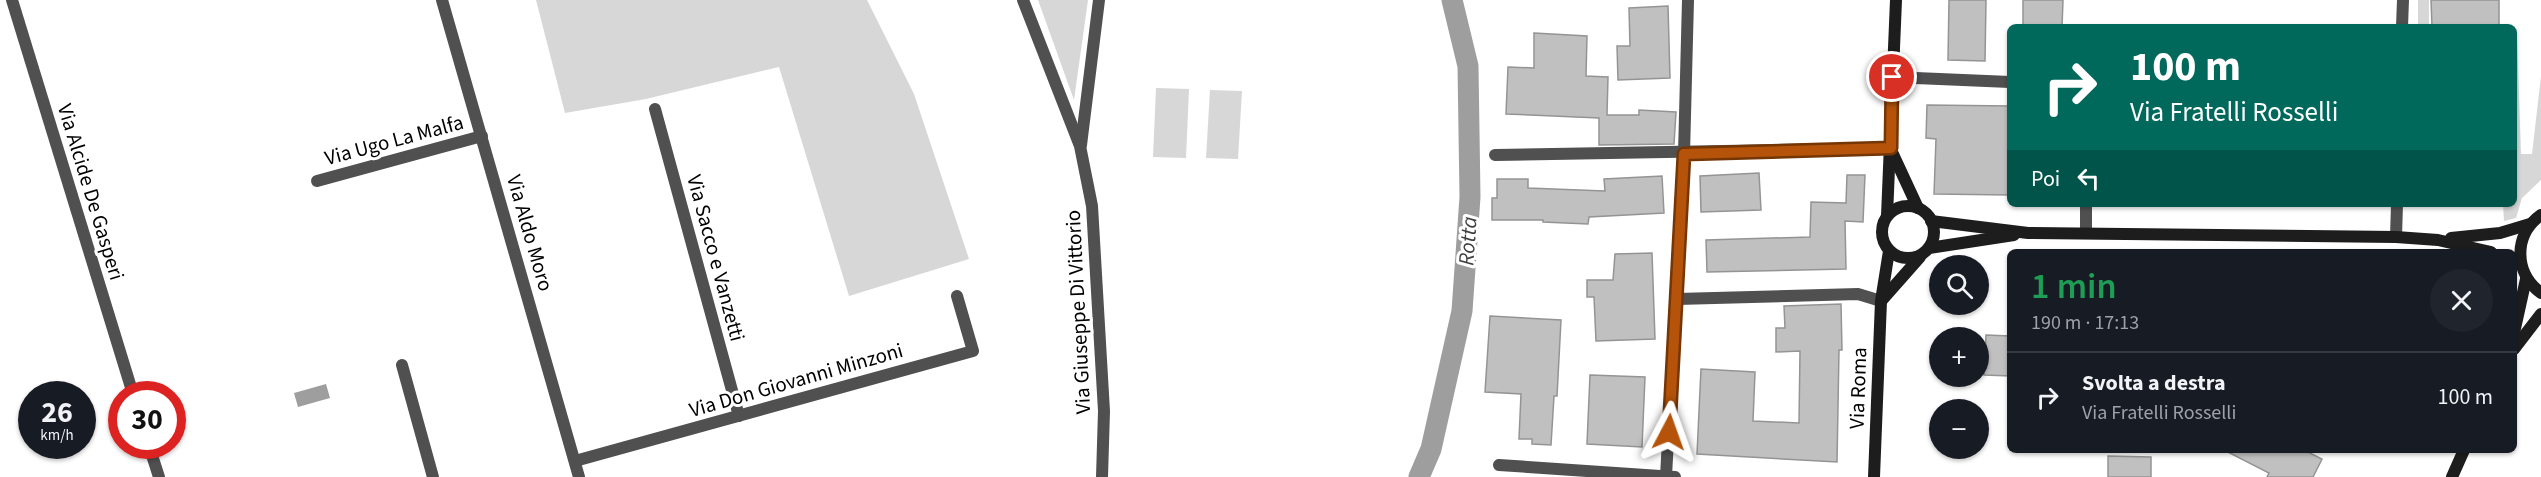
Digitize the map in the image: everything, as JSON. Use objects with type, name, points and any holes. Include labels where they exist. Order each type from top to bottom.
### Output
[{"type":"street","name":"Via Alcide De Gasperi","points":[[12,0],[129,381]]},
{"type":"street","name":"Via Aldo Moro","points":[[442,0],[579,477]]},
{"type":"street","name":"Via Giuseppe Di Vittorio","points":[[1023,0],[1080,146],[1092,206],[1104,411],[1102,477]]},
{"type":"street","name":"Via Giuseppe Di Vittorio","points":[[1080,146],[1099,0]]},
{"type":"street","points":[[1666,476],[1684,154],[1688,0]]},
{"type":"street","points":[[1896,0],[1887,216],[1881,230],[1884,245],[1889,251],[1905,259],[1926,251],[2028,233]]},
{"type":"street","points":[[2402,24],[2403,0]]},
{"type":"street","points":[[1892,77],[2007,82]]},
{"type":"street","name":"Via Sacco e Vanzetti","points":[[656,110],[739,416]]},
{"type":"street","name":"Via Ugo La Malfa","points":[[317,181],[482,136]]},
{"type":"street","points":[[1495,155],[1684,154],[1891,148]]},
{"type":"street","points":[[1891,148],[1918,208],[1931,220],[2028,233],[2396,237],[2438,240],[2478,249]]},
{"type":"street","points":[[1887,216],[1901,207],[1918,208]]},
{"type":"street","points":[[2086,207],[2086,233]]},
{"type":"street","points":[[2396,237],[2397,207]]},
{"type":"street","points":[[2541,215],[2530,224],[2522,237],[2517,264],[2526,279],[2541,293]]},
{"type":"street","points":[[1677,298],[1858,294],[1881,301],[1926,251],[1934,235],[1931,220]]},
{"type":"street","points":[[2438,240],[2499,233],[2530,224]]},
{"type":"street","name":"Via Roma","points":[[1874,477],[1881,301],[1889,251]]},
{"type":"street","points":[[2517,320],[2526,279]]},
{"type":"street","name":"Via Don Giovanni Minzoni","points":[[575,461],[973,351],[957,297]]},
{"type":"street","points":[[2517,345],[2541,314]]},
{"type":"street","points":[[402,365],[434,477]]},
{"type":"street","points":[[2452,477],[2463,453]]},
{"type":"street","points":[[153,459],[159,477]]},
{"type":"street","points":[[1499,465],[1675,477]]},
{"type":"shaded area","points":[[536,0],[867,0],[914,94],[969,259],[849,296],[779,67],[646,99],[565,113]]},
{"type":"shaded area","points":[[1038,0],[1088,0],[1074,100]]},
{"type":"shaded area","points":[[2418,0],[2429,0],[2429,24],[2418,24]]},
{"type":"shaded area","points":[[2517,37],[2521,154],[2532,154],[2541,76],[2541,180],[2522,198],[2516,218],[2504,221],[2503,207],[2517,207]]},
{"type":"shaded area","points":[[1156,88],[1189,89],[1186,158],[1153,157]]},
{"type":"shaded area","points":[[1210,90],[1242,91],[1238,159],[1206,158]]},
{"type":"shaded area","points":[[326,384],[330,398],[298,407],[294,393]]},
{"type":"building","points":[[1949,0],[1986,0],[1985,61],[1948,60]]},
{"type":"building","points":[[2023,0],[2063,0],[2062,24],[2023,24]]},
{"type":"building","points":[[2431,0],[2499,0],[2499,24],[2432,24]]},
{"type":"building","points":[[1668,6],[1670,78],[1618,80],[1617,46],[1630,46],[1629,8]]},
{"type":"building","points":[[1534,33],[1587,36],[1586,76],[1608,77],[1607,115],[1639,115],[1639,110],[1676,112],[1674,144],[1599,145],[1599,118],[1506,114],[1508,67],[1534,68]]},
{"type":"building","points":[[1927,105],[2007,106],[2007,195],[1934,194],[1936,139],[1926,138]]},
{"type":"building","points":[[1759,173],[1761,210],[1701,212],[1700,176]]},
{"type":"building","points":[[1847,175],[1865,175],[1863,222],[1845,221],[1846,269],[1707,272],[1706,240],[1810,237],[1811,202],[1846,203]]},
{"type":"building","points":[[1662,176],[1664,213],[1589,217],[1588,224],[1543,222],[1543,220],[1492,220],[1492,198],[1497,198],[1497,179],[1528,179],[1528,188],[1605,191],[1604,179]]},
{"type":"building","points":[[1652,253],[1655,339],[1596,341],[1594,297],[1587,297],[1587,280],[1613,280],[1615,254]]},
{"type":"building","points":[[1841,304],[1842,350],[1839,350],[1837,462],[1697,454],[1701,369],[1755,372],[1753,421],[1799,423],[1800,351],[1776,352],[1776,328],[1785,328],[1784,306]]},
{"type":"building","points":[[1490,316],[1561,320],[1557,396],[1554,396],[1551,445],[1532,444],[1532,439],[1519,439],[1521,394],[1485,392]]},
{"type":"building","points":[[1989,335],[2007,336],[2007,376],[1989,375]]},
{"type":"building","points":[[1590,375],[1645,377],[1642,447],[1587,444]]},
{"type":"building","points":[[2230,453],[2310,453],[2322,459],[2313,477],[2267,477],[2269,473]]},
{"type":"building","points":[[2108,456],[2151,457],[2151,477],[2108,477]]},
{"type":"waterway","name":"Rotta","points":[[1419,477],[1431,449],[1462,311],[1470,197],[1468,66],[1452,0]]},
{"type":"route","points":[[1669,432],[1684,154],[1891,148],[1892,77]]}]
